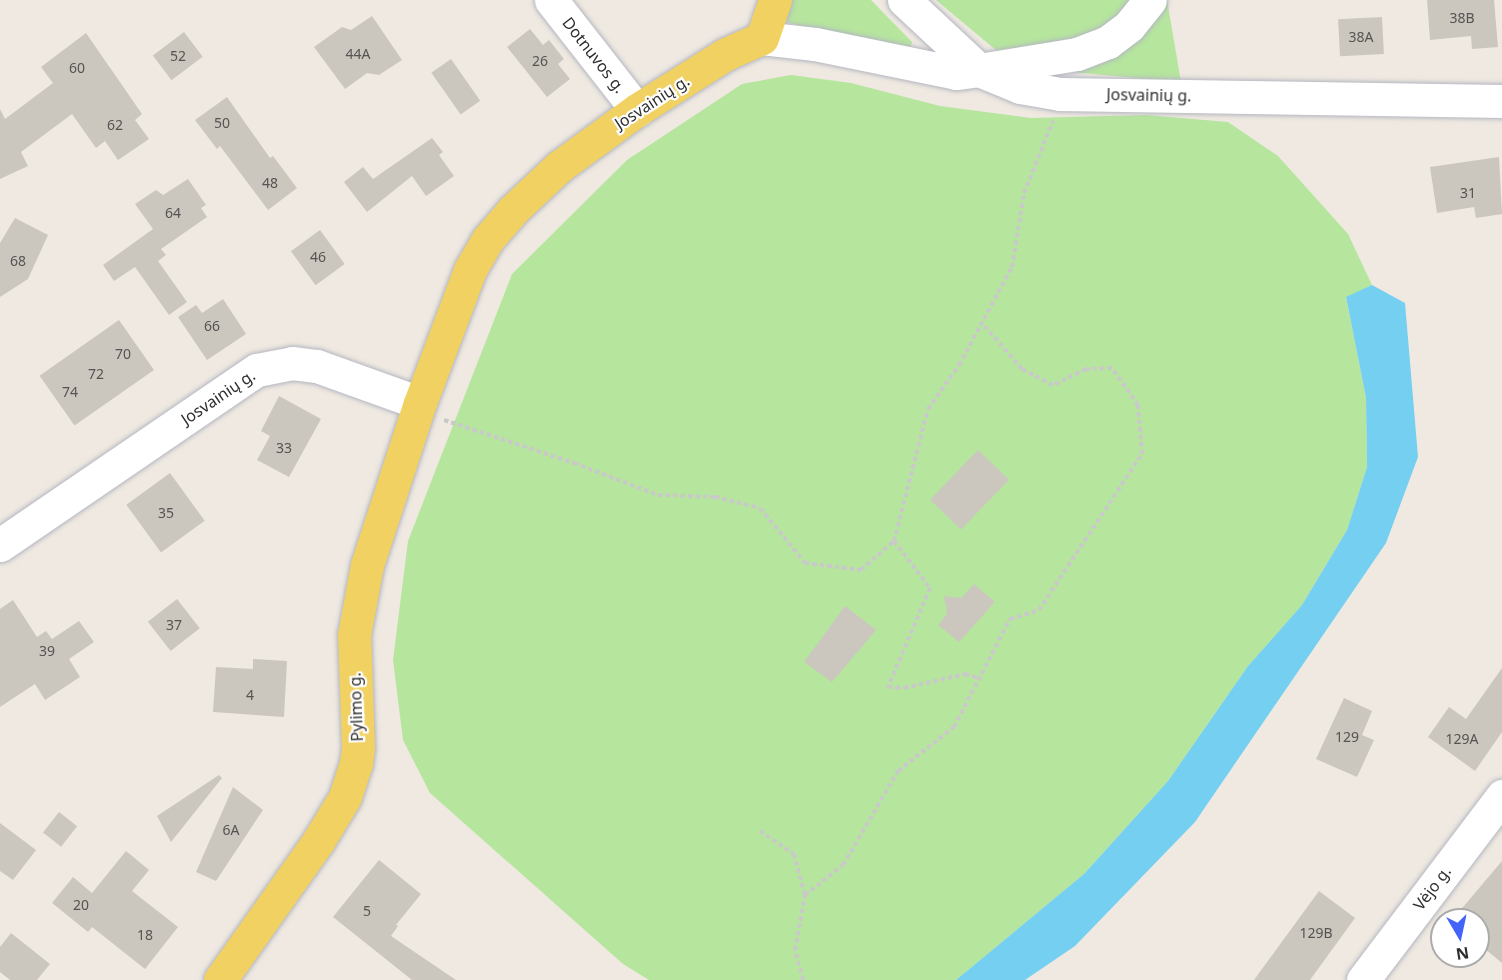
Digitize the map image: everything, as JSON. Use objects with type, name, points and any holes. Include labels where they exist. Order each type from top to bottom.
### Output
[{"type":"main road","points":[[762,38],[775,0]]},
{"type":"main road","name":"Josvainių g.","points":[[419,408],[470,270],[488,239],[512,211],[560,166],[637,110],[726,54],[762,38]]},
{"type":"main road","name":"Pylimo g.","points":[[220,980],[319,840],[345,797],[356,764],[354,635],[358,604],[373,545],[419,408]]},
{"type":"street","name":"Dotnuvos g.","points":[[551,0],[637,110]]},
{"type":"street","points":[[904,0],[979,70],[1077,54],[1108,42],[1130,26],[1150,0]]},
{"type":"street","name":"Josvainių g.","points":[[762,38],[815,44],[956,73],[979,70],[1020,87],[1065,94],[1502,101]]},
{"type":"street","name":"Josvainių g.","points":[[0,545],[257,370],[292,363],[316,366],[419,408]]},
{"type":"street","name":"Vėjo g.","points":[[1363,980],[1502,796]]},
{"type":"path","points":[[419,408],[658,495],[715,497],[760,508],[805,563],[861,570],[894,541],[928,409],[959,366],[1012,267],[1024,193],[1065,94]]},
{"type":"path","points":[[805,895],[843,865],[898,771],[954,727],[981,679],[1010,619],[1039,610],[1142,454],[1138,405],[1112,368],[1086,369],[1053,385],[1022,369],[982,323]]},
{"type":"path","points":[[894,541],[930,588],[888,687],[904,688],[965,674],[981,679]]},
{"type":"path","points":[[760,831],[794,854],[805,895],[795,950],[803,980]]},
{"type":"green space","points":[[790,0],[871,0],[912,42],[911,46],[904,48],[789,23],[785,16]]},
{"type":"green space","points":[[936,0],[1167,0],[1181,82],[1060,71],[997,51]]},
{"type":"green space","points":[[791,75],[851,83],[940,106],[1031,118],[1146,115],[1228,122],[1278,156],[1348,234],[1372,285],[1346,298],[1366,398],[1367,467],[1347,530],[1302,605],[1248,666],[1168,781],[1084,874],[956,980],[649,980],[623,964],[430,793],[403,740],[393,660],[408,541],[512,274],[627,160],[742,84]]},
{"type":"water","points":[[1372,285],[1405,303],[1418,457],[1386,543],[1195,822],[1075,946],[1025,980],[956,980],[1084,874],[1168,781],[1248,666],[1302,605],[1347,530],[1367,467],[1366,398],[1346,297]]},
{"type":"building","points":[[1427,0],[1494,0],[1498,47],[1472,49],[1471,36],[1430,40]]},
{"type":"building","points":[[372,16],[402,60],[379,75],[367,73],[345,89],[314,47],[342,27],[351,30]]},
{"type":"building","points":[[1382,17],[1384,54],[1340,56],[1338,19]]},
{"type":"building","points":[[530,29],[543,45],[549,40],[564,59],[558,64],[570,79],[547,97],[507,47]]},
{"type":"building","points":[[184,32],[203,57],[172,80],[153,55]]},
{"type":"building","points":[[86,33],[142,114],[135,120],[149,139],[118,160],[105,141],[96,148],[72,114],[21,152],[28,166],[0,179],[0,109],[5,119],[53,83],[41,67]]},
{"type":"building","points":[[451,59],[480,101],[461,115],[431,73]]},
{"type":"building","points":[[227,97],[270,158],[273,156],[297,188],[268,210],[220,146],[217,149],[195,120]]},
{"type":"building","points":[[432,138],[443,152],[439,155],[454,176],[426,196],[412,176],[367,212],[344,182],[363,167],[373,179]]},
{"type":"building","points":[[1499,157],[1502,214],[1476,218],[1474,207],[1437,213],[1430,167]]},
{"type":"building","points":[[188,179],[206,205],[201,208],[207,217],[161,249],[166,255],[158,261],[187,302],[169,315],[135,267],[114,281],[103,265],[153,229],[135,204],[156,190],[163,195]]},
{"type":"building","points":[[15,218],[48,235],[28,279],[0,297],[0,243]]},
{"type":"building","points":[[320,230],[345,264],[316,285],[291,251]]},
{"type":"building","points":[[223,299],[246,334],[207,360],[178,317],[196,305],[202,313]]},
{"type":"building","points":[[119,320],[154,370],[75,426],[40,376]]},
{"type":"building","points":[[279,396],[321,419],[289,477],[257,460],[270,436],[261,431]]},
{"type":"building","points":[[978,450],[1009,480],[961,530],[930,500]]},
{"type":"building","points":[[170,473],[205,521],[161,552],[126,505]]},
{"type":"building","points":[[974,584],[995,602],[959,642],[938,625],[947,614],[944,596],[961,598]]},
{"type":"building","points":[[177,599],[200,628],[171,651],[148,622]]},
{"type":"building","points":[[13,600],[37,637],[46,631],[52,639],[79,621],[94,642],[69,659],[80,677],[45,700],[35,684],[0,707],[0,609]]},
{"type":"building","points":[[845,606],[876,630],[832,682],[804,662]]},
{"type":"building","points":[[253,659],[287,661],[284,717],[213,712],[216,667],[253,669]]},
{"type":"building","points":[[1502,668],[1502,732],[1475,771],[1428,737],[1449,707],[1466,719]]},
{"type":"building","points":[[1344,698],[1372,711],[1362,735],[1374,740],[1357,777],[1316,759]]},
{"type":"building","points":[[219,775],[222,778],[171,842],[157,816]]},
{"type":"building","points":[[233,787],[263,810],[216,881],[196,872]]},
{"type":"building","points":[[59,812],[77,826],[61,847],[43,832]]},
{"type":"building","points":[[0,823],[36,850],[13,880],[0,871]]},
{"type":"building","points":[[126,851],[149,870],[132,891],[178,927],[145,969],[92,927],[88,932],[52,903],[73,877],[92,893]]},
{"type":"building","points":[[379,860],[421,894],[396,925],[398,926],[391,936],[456,980],[412,980],[333,917]]},
{"type":"building","points":[[1502,861],[1502,963],[1490,953],[1490,908],[1462,908]]},
{"type":"building","points":[[1319,891],[1355,918],[1310,980],[1254,980]]},
{"type":"building","points":[[11,933],[50,964],[37,980],[10,980],[0,972],[0,947]]}]
